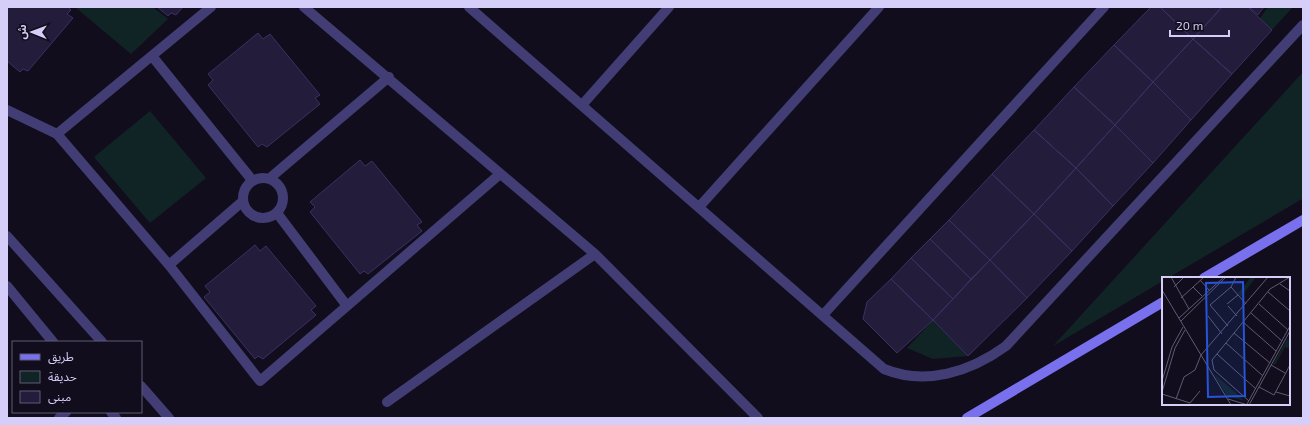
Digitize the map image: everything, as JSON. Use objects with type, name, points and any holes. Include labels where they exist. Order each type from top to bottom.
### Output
[{"type":"main road","points":[[1206,277],[1303,220]]},
{"type":"main road","points":[[967,418],[1162,303]]},
{"type":"street","points":[[57,134],[211,7]]},
{"type":"street","points":[[304,7],[389,77],[500,174],[595,254],[758,418]]},
{"type":"street","points":[[469,7],[700,206],[884,368],[908,376],[930,377],[941,375],[992,356],[1006,346],[1303,25]]},
{"type":"street","points":[[582,105],[669,7]]},
{"type":"street","points":[[700,206],[879,7]]},
{"type":"street","points":[[823,315],[1104,7]]},
{"type":"street","points":[[152,56],[252,180]]},
{"type":"street","points":[[270,178],[389,77]]},
{"type":"street","points":[[7,110],[57,134],[169,265],[260,381],[500,174]]},
{"type":"street","points":[[258,178],[270,178],[281,187],[283,200],[277,213],[266,218],[254,216],[248,212],[243,201],[244,189],[252,180],[258,178]]},
{"type":"street","points":[[169,265],[243,201]]},
{"type":"street","points":[[277,213],[347,306]]},
{"type":"street","points":[[7,236],[101,341]]},
{"type":"street","points":[[387,402],[595,254]]},
{"type":"street","points":[[7,286],[52,341]]},
{"type":"street","points":[[142,387],[169,418]]},
{"type":"green space","points":[[75,7],[153,7],[168,19],[131,54]]},
{"type":"green space","points":[[1268,7],[1293,7],[1272,30],[1260,18]]},
{"type":"green space","points":[[1303,72],[1302,199],[1170,277],[1162,277],[1162,282],[1053,346]]},
{"type":"green space","points":[[150,111],[206,178],[150,223],[94,157]]},
{"type":"green space","points":[[933,320],[968,356],[933,359],[907,348]]},
{"type":"building","points":[[7,7],[68,7],[71,10],[67,14],[73,18],[28,71],[23,69],[20,72],[7,61]]},
{"type":"building","points":[[157,7],[183,7],[176,15],[171,13],[168,16]]},
{"type":"building","points":[[1151,7],[1160,7],[1193,39],[1153,82],[1114,45]]},
{"type":"building","points":[[1160,7],[1222,7],[1193,39]]},
{"type":"building","points":[[1222,7],[1248,7],[1272,30],[1232,74],[1193,39]]},
{"type":"building","points":[[1249,7],[1264,7],[1258,15]]},
{"type":"building","points":[[258,33],[263,39],[270,34],[320,95],[315,98],[320,104],[267,147],[262,144],[258,147],[208,85],[213,80],[208,74]]},
{"type":"building","points":[[1193,39],[1232,74],[1191,120],[1153,82]]},
{"type":"building","points":[[1114,45],[1153,82],[1115,125],[1074,87]]},
{"type":"building","points":[[1153,82],[1191,120],[1153,163],[1115,125]]},
{"type":"building","points":[[1074,87],[1115,125],[1076,168],[1034,130]]},
{"type":"building","points":[[1115,125],[1153,163],[1113,206],[1076,168]]},
{"type":"building","points":[[1034,130],[1076,168],[1034,214],[992,174]]},
{"type":"building","points":[[360,160],[365,166],[372,161],[422,222],[417,225],[422,231],[368,274],[364,271],[360,274],[310,212],[315,207],[310,202]]},
{"type":"building","points":[[1076,168],[1113,206],[1072,251],[1034,214]]},
{"type":"building","points":[[992,174],[1034,214],[990,260],[949,220]]},
{"type":"building","points":[[1034,214],[1072,251],[1027,298],[990,260]]},
{"type":"building","points":[[949,220],[990,260],[971,279],[930,239]]},
{"type":"building","points":[[930,239],[971,279],[953,299],[911,258]]},
{"type":"building","points":[[255,245],[260,251],[266,246],[316,306],[311,310],[316,315],[263,359],[258,356],[255,359],[204,297],[210,292],[205,286]]},
{"type":"building","points":[[911,258],[953,299],[933,320],[891,279]]},
{"type":"building","points":[[990,260],[1027,298],[968,356],[933,320]]},
{"type":"building","points":[[891,279],[933,320],[897,353],[863,319],[867,302]]}]
